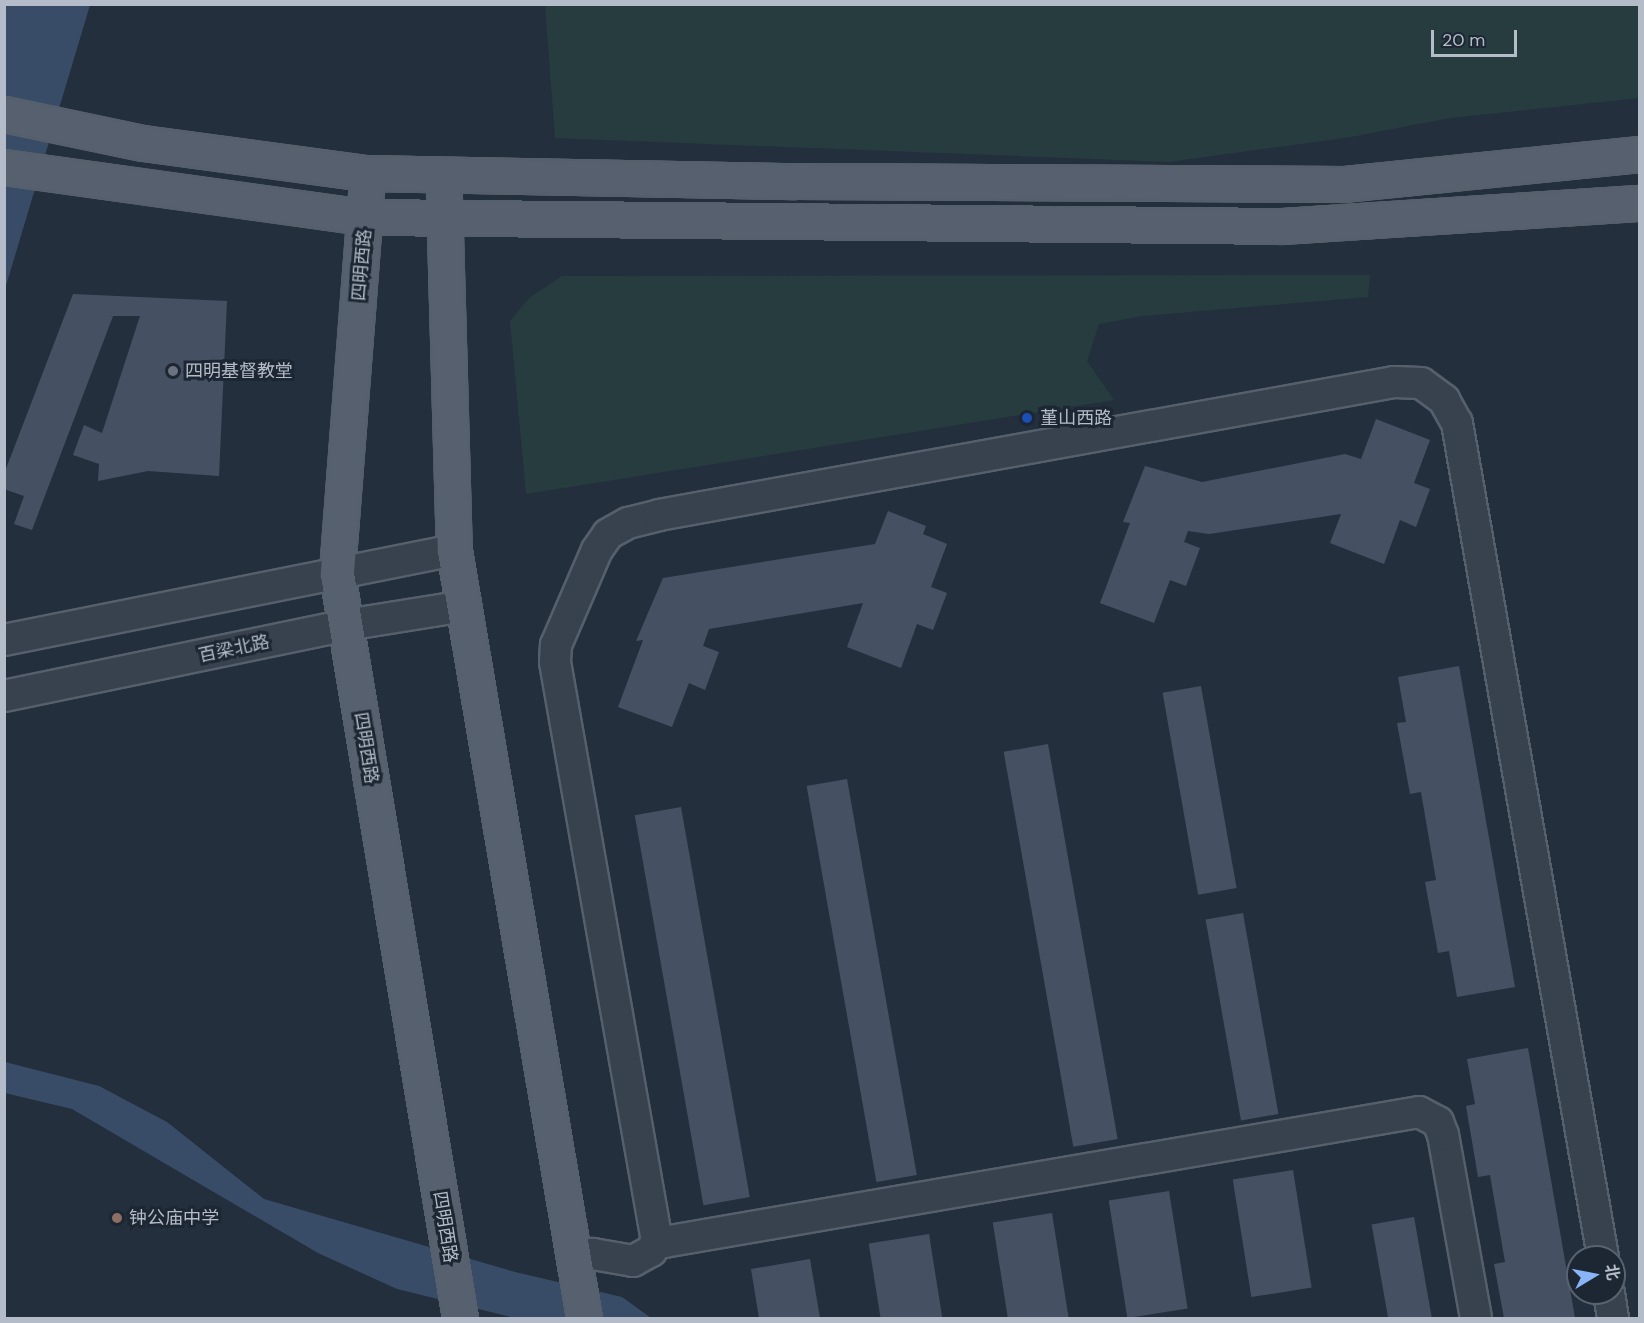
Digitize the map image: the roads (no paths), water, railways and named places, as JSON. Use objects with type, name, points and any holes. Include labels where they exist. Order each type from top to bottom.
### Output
[{"type":"main road","points":[[4,114],[143,143],[366,173],[1344,184],[1640,154]]},
{"type":"main road","points":[[4,166],[125,185],[365,217],[444,219],[1283,226],[1640,203]]},
{"type":"main road","name":"四明西路","points":[[366,173],[365,217],[337,574],[460,1318]]},
{"type":"main road","points":[[445,174],[444,219],[454,550],[584,1318]]},
{"type":"street","points":[[1476,1318],[1443,1135],[1438,1122],[1419,1112],[664,1242],[659,1238],[555,662],[556,645],[597,550],[608,534],[628,523],[659,515],[1395,382],[1421,383],[1444,400],[1457,423],[1601,1245]]},
{"type":"street","points":[[4,640],[454,550]]},
{"type":"street","name":"百梁北路","points":[[4,696],[346,625],[464,606]]},
{"type":"street","points":[[575,1267],[593,1254],[633,1261],[651,1251],[659,1238]]},
{"type":"water","points":[[5,5],[90,5],[5,289]]},
{"type":"water","points":[[5,1062],[99,1086],[167,1122],[264,1199],[515,1272],[622,1297],[651,1318],[515,1318],[397,1289],[318,1253],[72,1109],[5,1093]]},
{"type":"place","name":"四明基督教堂","points":[[173,371]]},
{"type":"place","name":"堇山西路","points":[[1027,418]]},
{"type":"place","name":"钟公庙中学","points":[[117,1218]]}]
